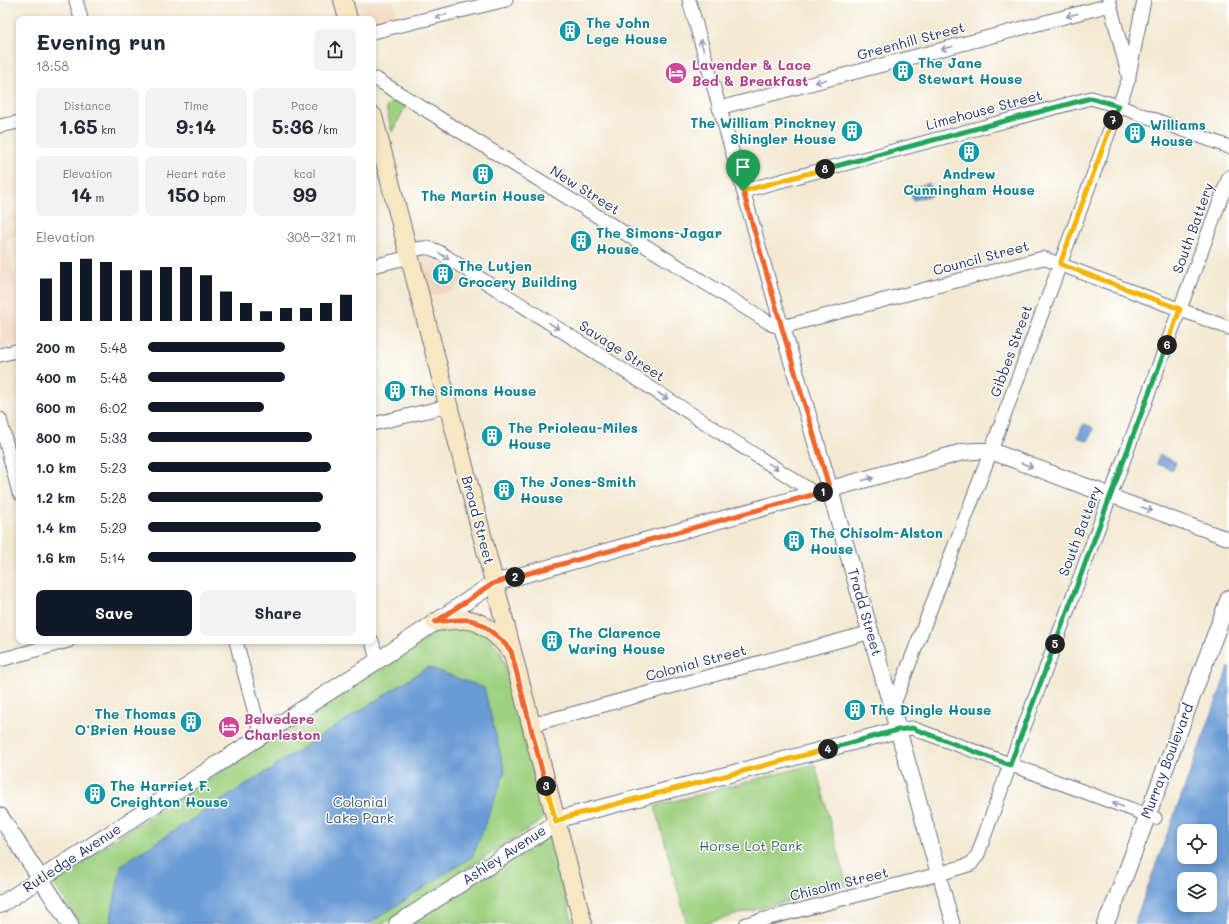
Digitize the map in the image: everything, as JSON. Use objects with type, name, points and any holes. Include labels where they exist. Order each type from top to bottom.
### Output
[{"type":"main road","points":[[343,0],[347,16]]},
{"type":"main road","name":"Broad Street","points":[[376,128],[583,924]]},
{"type":"main road","points":[[435,622],[470,620],[478,623],[504,642],[511,651]]},
{"type":"street","points":[[76,0],[79,16]]},
{"type":"street","points":[[376,31],[506,0]]},
{"type":"street","name":"Tradd Street","points":[[689,0],[782,328],[823,492],[871,632],[953,924]]},
{"type":"street","name":"Gibbes Street","points":[[892,709],[991,451],[1129,78],[1144,0]]},
{"type":"street","points":[[1110,2],[1129,78]]},
{"type":"street","name":"Greenhill Street","points":[[719,108],[1110,2]]},
{"type":"street","name":"New Street","points":[[376,79],[773,325],[782,328]]},
{"type":"street","name":"Limehouse Street","points":[[743,191],[1091,98],[1118,106],[1229,147]]},
{"type":"street","points":[[0,126],[16,123]]},
{"type":"street","name":"South Battery","points":[[939,874],[971,864],[978,854],[1229,177]]},
{"type":"street","name":"Savage Street","points":[[376,265],[425,247],[430,247],[823,492]]},
{"type":"street","name":"Council Street","points":[[782,328],[1043,258],[1229,328]]},
{"type":"street","points":[[0,354],[16,351]]},
{"type":"street","points":[[376,423],[448,406]]},
{"type":"street","points":[[0,419],[16,481]]},
{"type":"street","points":[[991,451],[1229,539]]},
{"type":"street","name":"Rutledge Avenue","points":[[0,905],[377,661],[494,583],[963,452],[991,451]]},
{"type":"street","name":"Murray Boulevard","points":[[1115,924],[1151,817],[1229,598]]},
{"type":"street","name":"Murray Boulevard","points":[[1105,924],[1151,817],[1229,620]]},
{"type":"street","name":"Colonial Street","points":[[531,725],[871,632]]},
{"type":"street","points":[[0,660],[54,644]]},
{"type":"street","points":[[237,644],[261,736]]},
{"type":"street","points":[[373,644],[377,661]]},
{"type":"street","points":[[898,730],[912,728],[1151,817]]},
{"type":"street","name":"Ashley Avenue","points":[[397,924],[556,822],[573,815],[898,730]]},
{"type":"street","points":[[0,816],[70,924]]},
{"type":"street","name":"Chisolm Street","points":[[746,924],[939,874]]},
{"type":"shaded area","points":[[393,0],[398,20],[376,25],[376,16],[355,16],[351,1]]},
{"type":"shaded area","points":[[16,216],[16,237],[6,240],[16,282],[16,344],[0,348],[0,220]]},
{"type":"shaded area","points":[[425,252],[464,277],[455,290],[427,297],[418,254]]},
{"type":"green space","points":[[396,100],[406,106],[392,132],[386,107]]},
{"type":"green space","name":"Colonial Lake Park","points":[[453,624],[485,633],[501,651],[541,801],[544,815],[541,821],[383,924],[80,924],[55,886],[53,881],[56,877],[446,626]]},
{"type":"green space","name":"Horse Lot Park","points":[[815,764],[847,885],[703,924],[687,924],[655,806]]},
{"type":"green space","points":[[547,837],[551,840],[573,924],[410,924]]},
{"type":"water","points":[[929,183],[932,195],[913,200],[910,189]]},
{"type":"water","points":[[1085,424],[1093,429],[1089,440],[1087,441],[1079,438],[1078,436],[1083,425]]},
{"type":"water","points":[[1159,455],[1176,462],[1173,470],[1156,464]]},
{"type":"water","name":"Colonial Lake Park","points":[[428,667],[484,688],[505,772],[473,856],[368,924],[110,924],[121,865],[267,771],[268,772],[274,768],[274,766]]},
{"type":"water","points":[[1229,667],[1229,924],[1134,924]]},
{"type":"place","name":"The John Lege House","points":[[570,31]]},
{"type":"place","name":"The Jane Stewart House","points":[[903,71]]},
{"type":"place","name":"Lavender & Lace Bed & Breakfast","points":[[676,73]]},
{"type":"place","name":"The William Pinckney Shingler House","points":[[852,131]]},
{"type":"place","name":"Williams House","points":[[1135,133]]},
{"type":"place","name":"Andrew Cunningham House","points":[[969,152]]},
{"type":"place","name":"The Martin House","points":[[483,174]]},
{"type":"place","name":"The Simons-Jagar House","points":[[581,241]]},
{"type":"place","name":"The Lutjen Grocery Building","points":[[443,274]]},
{"type":"place","name":"The Simons House","points":[[395,391]]},
{"type":"place","name":"The Prioleau-Miles House","points":[[492,436]]},
{"type":"place","name":"The Jones-Smith House","points":[[504,490]]},
{"type":"place","name":"The Chisolm-Alston House","points":[[794,541]]},
{"type":"place","name":"The Clarence Waring House","points":[[552,641]]},
{"type":"place","name":"The Dingle House","points":[[855,710]]},
{"type":"place","name":"The Thomas O'Brien House","points":[[191,722]]},
{"type":"place","name":"Belvedere Charleston","points":[[229,727]]},
{"type":"place","name":"The Harriet F. Creighton House","points":[[95,794]]},
{"type":"route","points":[[1091,98],[1118,106],[1060,264],[1180,309],[1010,765],[909,728],[566,817],[556,822],[511,651],[504,642],[478,623],[470,620],[435,622],[494,583],[830,490],[743,191],[1091,98]]}]
